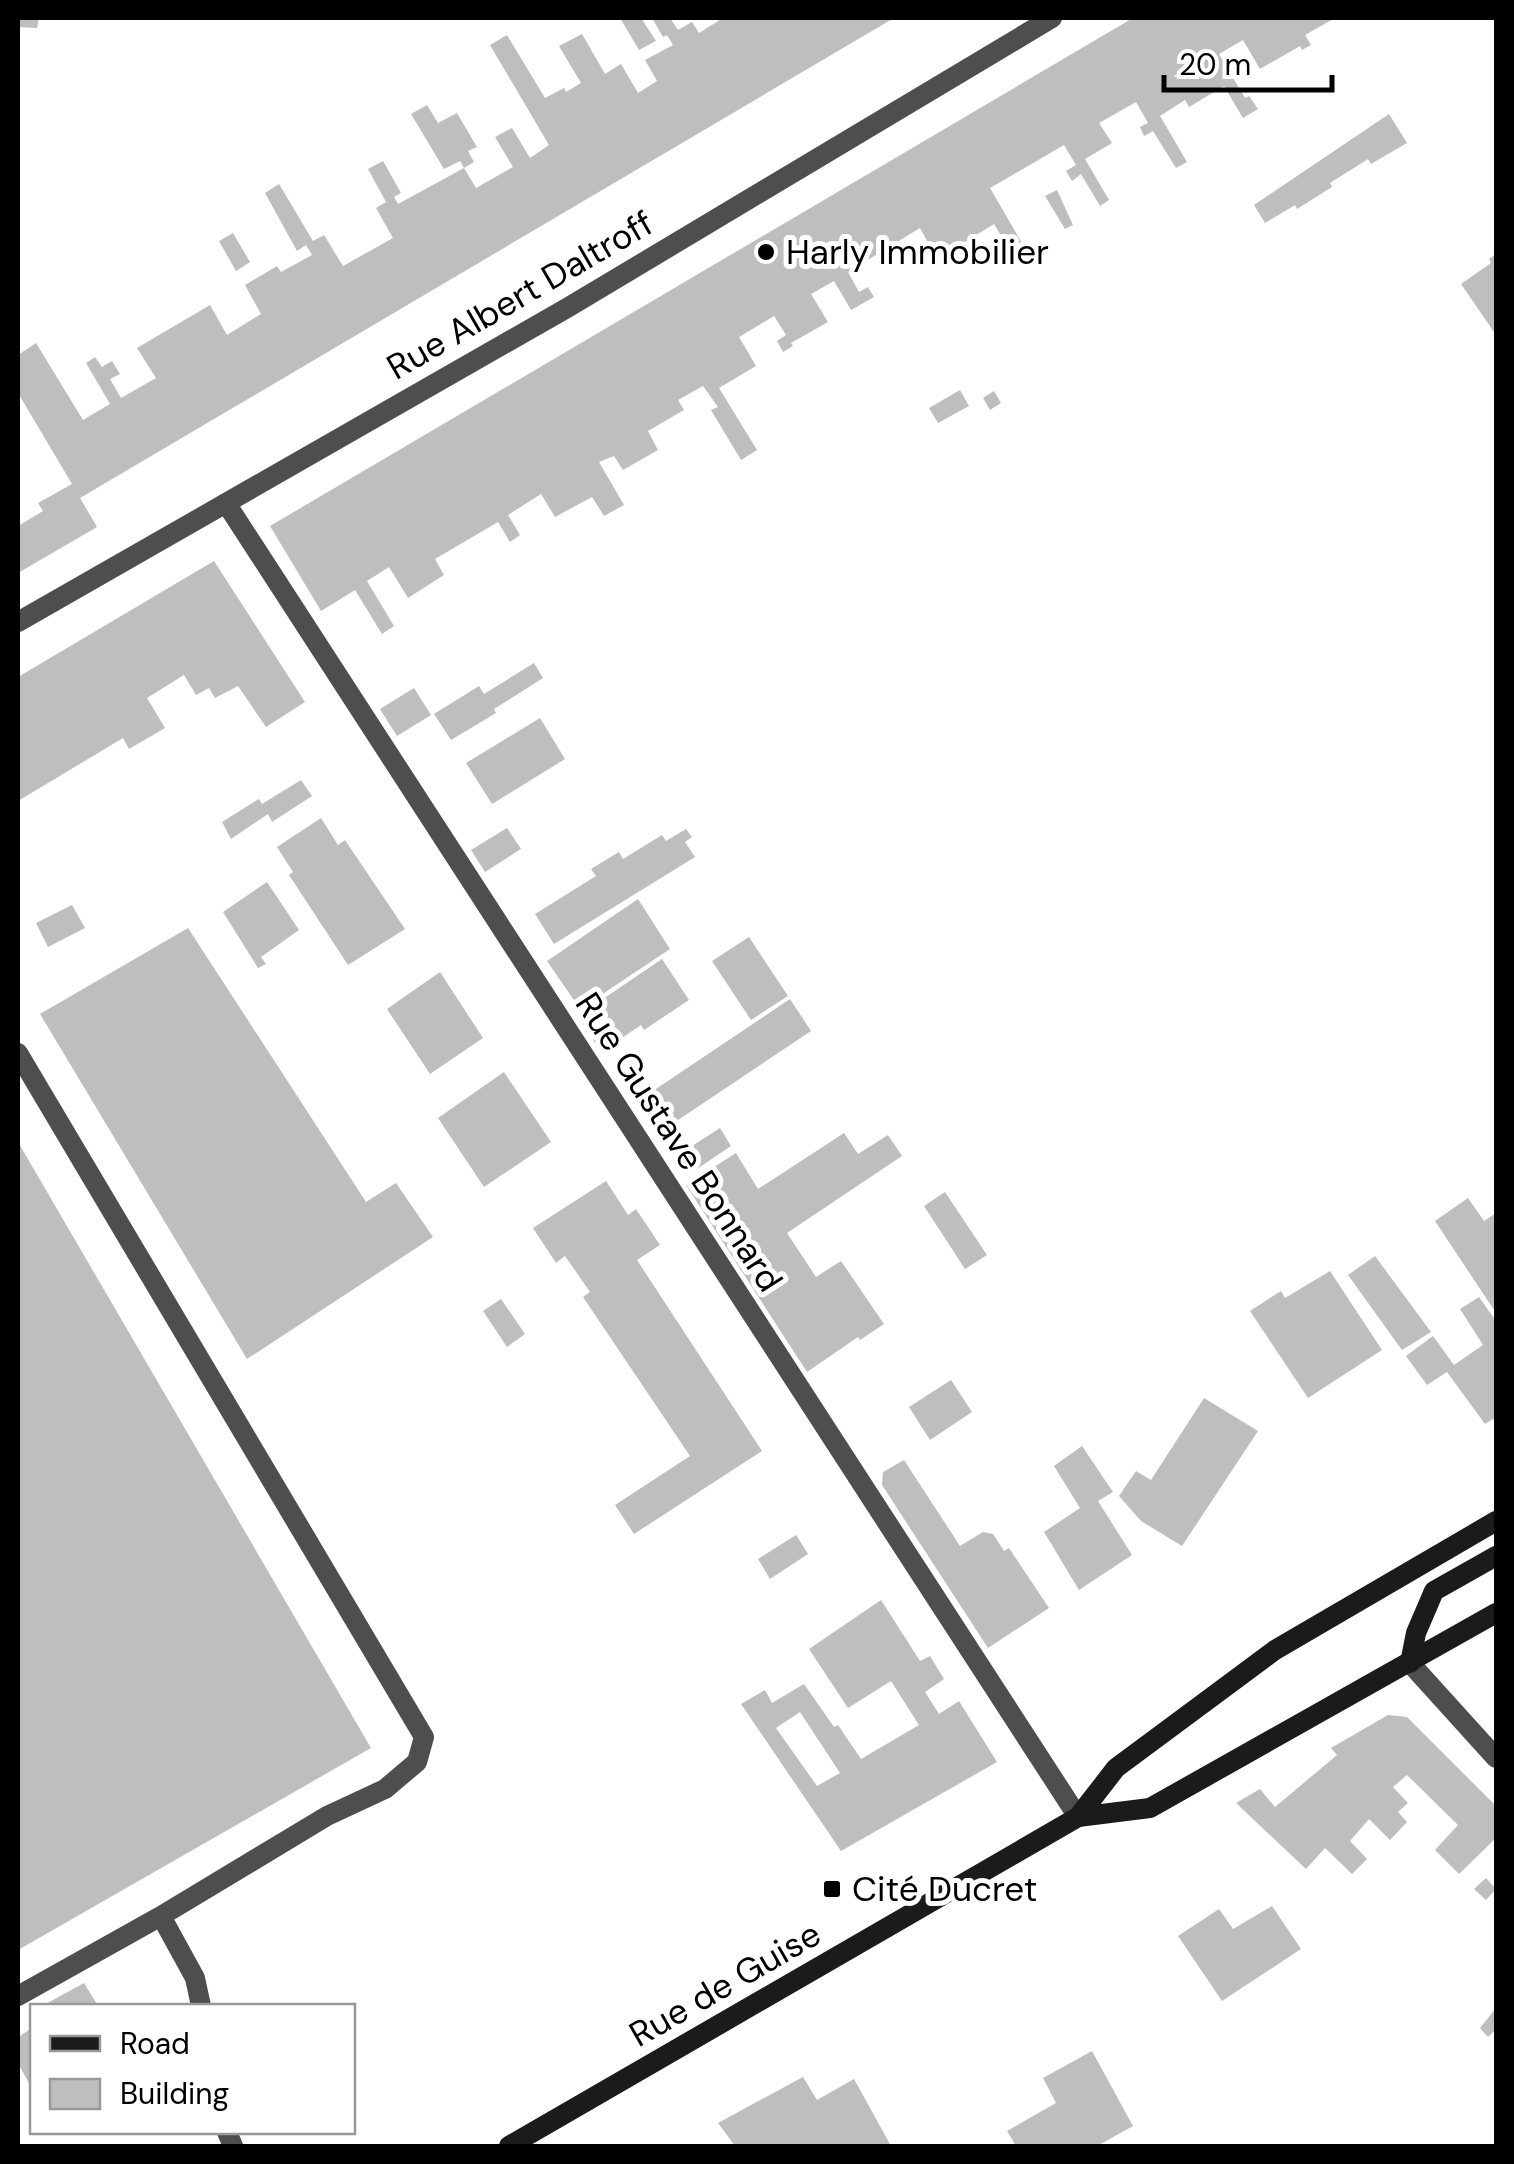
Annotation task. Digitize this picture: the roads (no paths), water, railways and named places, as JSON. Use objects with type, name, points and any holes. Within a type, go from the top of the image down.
[{"type":"main road","name":"Rue de Guise","points":[[509,2146],[1078,1817],[1116,1768],[1274,1650],[1496,1522]]},
{"type":"main road","points":[[1410,1663],[1416,1633],[1434,1592],[1496,1556]]},
{"type":"main road","name":"Rue de Guise","points":[[1078,1817],[1150,1808],[1496,1613]]},
{"type":"street","name":"Rue Albert Daltroff","points":[[18,622],[567,308],[1052,18]]},
{"type":"street","name":"Rue Gustave Bonnard","points":[[226,503],[1078,1817]]},
{"type":"street","points":[[18,1053],[424,1736],[417,1762],[386,1788],[327,1816],[18,1996]]},
{"type":"street","points":[[1410,1663],[1496,1758]]},
{"type":"street","points":[[161,1916],[195,1978],[201,2004]]},
{"type":"place","name":"Harly Immobilier","points":[[766,252]]},
{"type":"place","name":"Cité Ducret","points":[[832,1889]]}]
